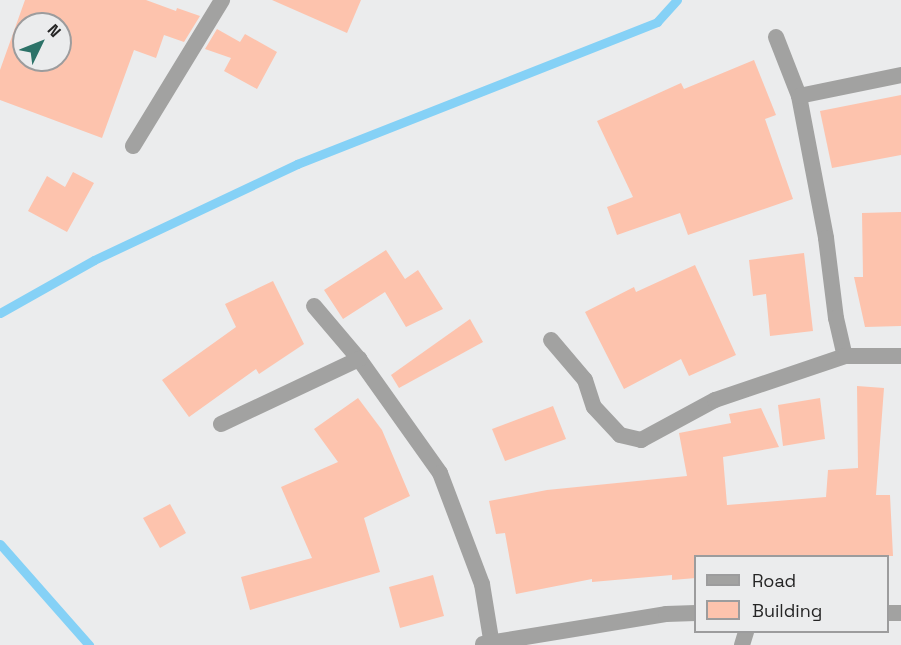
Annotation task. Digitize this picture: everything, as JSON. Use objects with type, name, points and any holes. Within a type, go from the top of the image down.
[{"type":"street","points":[[133,146],[222,0]]},
{"type":"street","points":[[776,37],[799,96],[826,238],[836,318],[845,356]]},
{"type":"street","points":[[799,96],[901,75]]},
{"type":"street","points":[[314,306],[359,359],[440,473],[482,584],[488,644],[666,614],[694,613]]},
{"type":"street","points":[[551,340],[585,380],[594,407],[620,435],[640,440],[715,400],[845,356],[901,356]]},
{"type":"street","points":[[221,424],[359,359]]},
{"type":"building","points":[[25,0],[146,0],[176,11],[177,8],[200,16],[184,42],[164,35],[156,58],[134,50],[102,138],[0,100],[0,70],[12,36],[12,72],[72,72],[72,12],[21,12]]},
{"type":"building","points":[[272,0],[361,0],[347,33]]},
{"type":"building","points":[[217,29],[240,42],[245,34],[277,52],[257,89],[224,71],[231,58],[205,49]]},
{"type":"building","points":[[754,60],[776,115],[765,119],[793,199],[688,235],[680,213],[617,235],[607,207],[633,197],[597,121],[681,83],[684,89]]},
{"type":"building","points":[[901,95],[901,155],[832,168],[820,111]]},
{"type":"building","points":[[73,172],[94,183],[67,232],[28,211],[47,176],[65,187]]},
{"type":"building","points":[[901,212],[901,326],[865,327],[854,277],[863,277],[862,213]]},
{"type":"building","points":[[386,250],[405,279],[418,270],[443,309],[406,327],[385,292],[343,319],[324,290]]},
{"type":"building","points":[[804,253],[813,331],[770,336],[766,294],[753,296],[749,260]]},
{"type":"building","points":[[695,265],[736,355],[689,376],[681,359],[624,389],[585,312],[634,287],[636,292]]},
{"type":"building","points":[[273,281],[304,344],[259,374],[256,369],[189,417],[162,380],[236,327],[225,304]]},
{"type":"building","points":[[470,319],[483,342],[399,388],[391,375]]},
{"type":"building","points":[[857,386],[884,388],[876,495],[890,495],[893,556],[694,555],[694,578],[672,580],[672,575],[592,582],[592,579],[516,594],[505,533],[496,534],[489,501],[547,490],[687,476],[679,433],[731,423],[729,414],[761,408],[779,447],[723,457],[727,505],[826,497],[828,470],[858,468]]},
{"type":"building","points":[[358,398],[382,430],[410,496],[364,518],[380,572],[250,610],[241,577],[312,558],[281,487],[338,462],[314,429]]},
{"type":"building","points":[[820,398],[825,439],[783,446],[778,405]]},
{"type":"building","points":[[553,406],[566,439],[505,461],[492,429]]},
{"type":"building","points":[[170,504],[186,533],[160,548],[143,518]]},
{"type":"building","points":[[433,575],[444,616],[400,628],[389,587]]},
{"type":"waterway","points":[[0,313],[94,260],[297,164],[657,22],[677,0]]},
{"type":"waterway","points":[[0,544],[89,645]]}]
